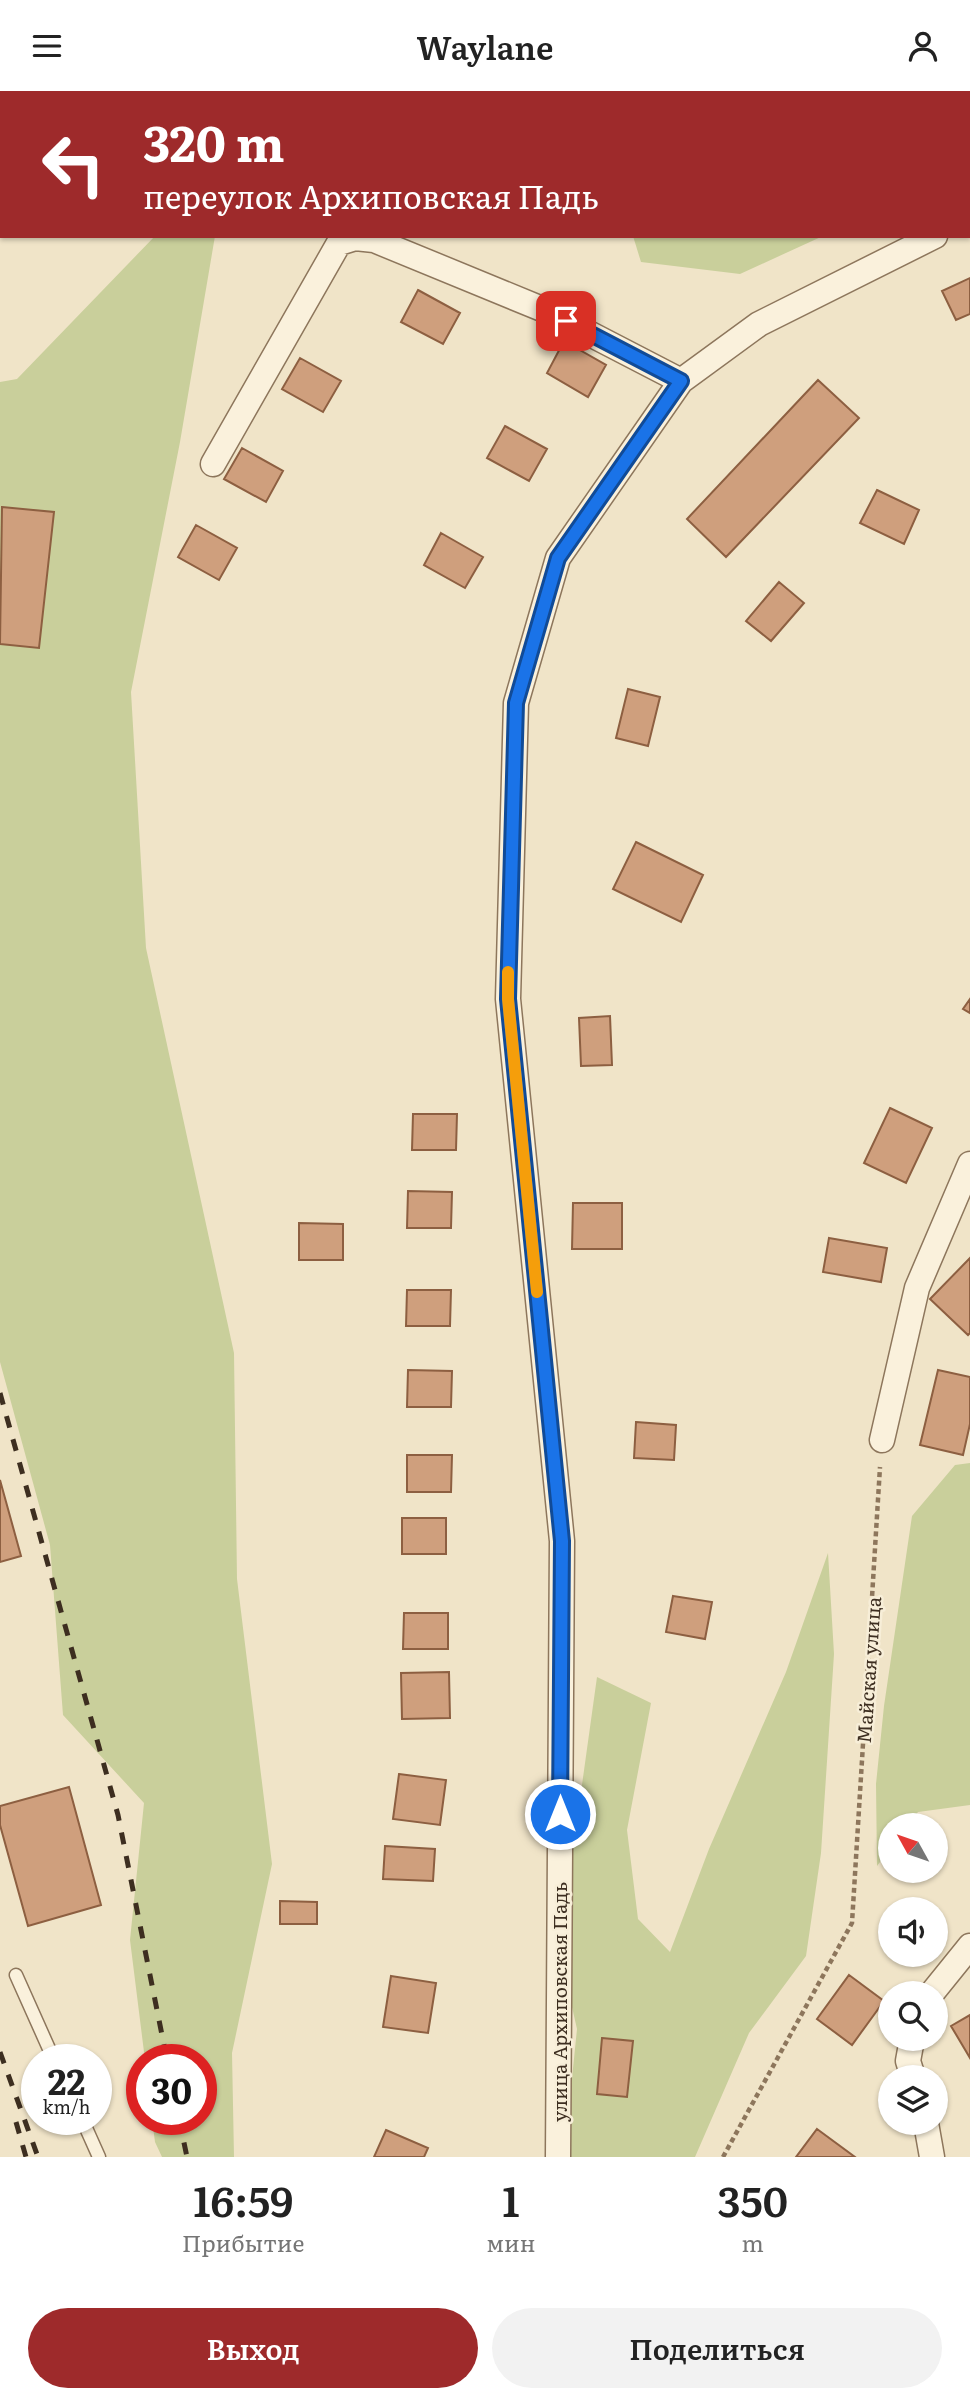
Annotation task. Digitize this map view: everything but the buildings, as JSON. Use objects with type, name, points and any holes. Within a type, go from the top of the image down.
[{"type":"street","points":[[214,464],[340,243],[355,238],[374,240],[542,309],[681,381]]},
{"type":"street","name":"улица Архиповская Падь","points":[[558,2157],[562,1541],[508,999],[516,703],[558,558],[681,381],[759,324],[931,238]]},
{"type":"street","points":[[882,1440],[917,1288],[970,1164]]},
{"type":"street","points":[[942,1981],[970,1946]]},
{"type":"street","points":[[928,2135],[932,2157]]},
{"type":"lane","points":[[16,1975],[47,2044]]},
{"type":"lane","points":[[89,2135],[99,2157]]},
{"type":"path","name":"Майская улица","points":[[723,2157],[852,1923],[882,1440]]},
{"type":"green space","points":[[153,238],[215,238],[180,442],[131,692],[146,948],[234,1353],[237,1579],[272,1864],[232,2053],[234,2157],[162,2157],[155,2142],[154,2135],[217,2135],[217,2044],[143,2044],[130,1940],[144,1803],[63,1715],[50,1545],[0,1362],[0,382],[17,379]]},
{"type":"green space","points":[[634,238],[819,238],[740,274],[641,262]]},
{"type":"green space","points":[[970,1463],[970,1805],[917,1813],[878,1813],[877,1866],[876,1784],[884,1706],[912,1516],[955,1465]]},
{"type":"green space","points":[[828,1553],[834,1654],[821,1853],[806,1956],[749,2033],[695,2157],[564,2157],[577,2029],[559,1950],[597,1677],[651,1703],[627,1830],[638,1919],[670,1952],[709,1849],[786,1672]]},
{"type":"railway","points":[[0,1393],[118,1815],[164,2044]]},
{"type":"railway","points":[[0,2052],[38,2157]]},
{"type":"railway","points":[[16,2122],[26,2157]]},
{"type":"railway","points":[[182,2135],[187,2157]]},
{"type":"slow traffic","points":[[508,972],[508,999],[537,1292]]},
{"type":"route","points":[[560,1814],[562,1541],[508,999],[516,703],[558,558],[681,381],[566,321]]}]
